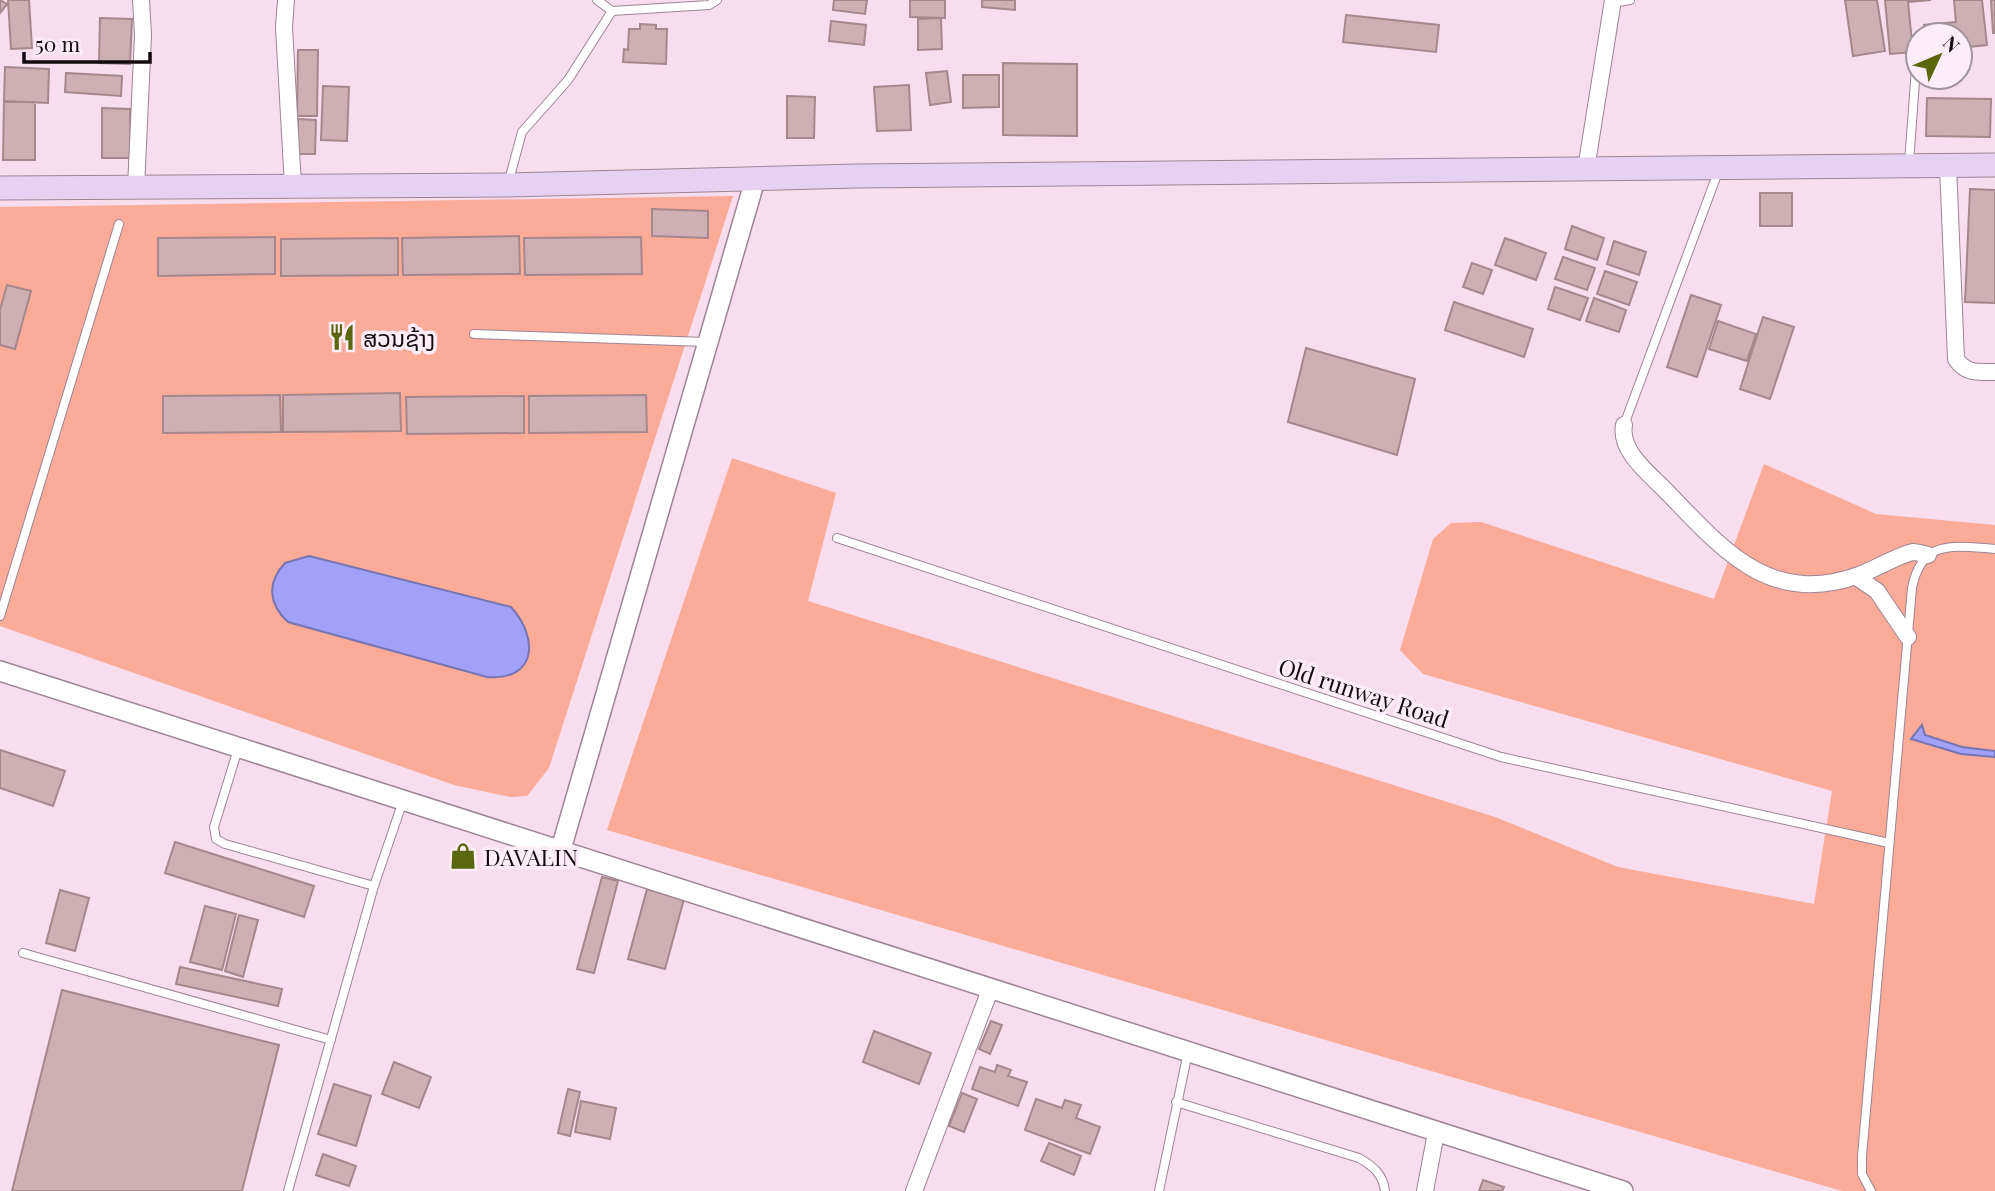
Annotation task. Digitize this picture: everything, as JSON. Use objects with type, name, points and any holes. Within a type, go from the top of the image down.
[{"type":"main road","points":[[0,188],[508,185],[856,176],[1995,165]]},
{"type":"street","points":[[136,188],[144,34],[141,0]]},
{"type":"street","points":[[286,0],[284,27],[293,186]]},
{"type":"street","points":[[1586,169],[1612,2]]},
{"type":"street","points":[[1948,166],[1956,359],[1971,372],[1995,372]]},
{"type":"street","points":[[561,849],[755,180]]},
{"type":"street","points":[[1623,425],[1622,436],[1633,456],[1709,536],[1756,573],[1785,583],[1821,585],[1855,576],[1912,552],[1928,555]]},
{"type":"street","points":[[1855,576],[1877,591],[1908,637]]},
{"type":"street","points":[[0,671],[1623,1191]]},
{"type":"street","points":[[914,1191],[990,990]]},
{"type":"street","points":[[1425,1191],[1436,1133]]},
{"type":"lane","points":[[597,0],[612,11],[709,5],[718,0]]},
{"type":"lane","points":[[1612,2],[1630,0]]},
{"type":"lane","points":[[508,185],[522,132],[568,80],[612,11]]},
{"type":"lane","points":[[1908,166],[1914,91]]},
{"type":"lane","points":[[1623,425],[1720,167]]},
{"type":"lane","points":[[0,616],[119,224]]},
{"type":"lane","points":[[474,334],[708,342]]},
{"type":"lane","name":"Old runway Road","points":[[837,538],[1501,757],[1889,843]]},
{"type":"lane","points":[[1871,1191],[1862,1174],[1862,1156],[1914,577],[1928,555],[1944,547],[1995,549]]},
{"type":"lane","points":[[238,749],[214,827],[216,839],[225,844],[374,887]]},
{"type":"lane","points":[[288,1191],[374,887],[403,801]]},
{"type":"lane","points":[[23,953],[331,1040]]},
{"type":"lane","points":[[1159,1191],[1188,1052]]},
{"type":"lane","points":[[1177,1102],[1359,1158],[1372,1165],[1381,1177],[1385,1191]]},
{"type":"shaded area","points":[[733,196],[549,768],[527,796],[510,797],[454,785],[0,626],[0,207]]},
{"type":"shaded area","points":[[732,458],[836,493],[808,601],[1495,817],[1618,867],[1814,904],[1832,791],[1423,674],[1400,650],[1433,539],[1451,523],[1481,522],[1714,599],[1764,464],[1876,514],[1995,525],[1995,751],[1962,747],[1925,735],[1922,726],[1911,739],[1961,754],[1995,757],[1995,1191],[1842,1191],[607,830]]},
{"type":"shaded area","points":[[309,556],[511,607],[520,619],[529,644],[524,665],[516,672],[504,676],[487,677],[288,622],[281,615],[274,600],[272,593],[275,578],[285,563]]},
{"type":"shaded area","points":[[1922,725],[1925,735],[1962,747],[1995,751],[1995,757],[1961,754],[1911,739]]},
{"type":"building","points":[[0,0],[7,4],[0,13]]},
{"type":"building","points":[[8,0],[29,0],[32,48],[11,49]]},
{"type":"building","points":[[834,0],[867,0],[865,14],[833,10]]},
{"type":"building","points":[[910,0],[945,0],[945,18],[910,17]]},
{"type":"building","points":[[982,0],[1015,0],[1015,10],[982,7]]},
{"type":"building","points":[[1845,0],[1877,0],[1885,51],[1853,56]]},
{"type":"building","points":[[1885,0],[1931,0],[1908,2],[1910,21],[1904,21],[1904,53],[1890,54]]},
{"type":"building","points":[[1954,0],[1982,0],[1987,45],[1974,46],[1974,21],[1956,21]]},
{"type":"building","points":[[1991,0],[1995,0],[1995,33],[1993,33]]},
{"type":"building","points":[[1346,15],[1439,25],[1436,52],[1343,42]]},
{"type":"building","points":[[100,18],[132,19],[130,64],[99,63]]},
{"type":"building","points":[[941,18],[942,49],[918,50],[918,19]]},
{"type":"building","points":[[831,21],[866,25],[864,45],[829,41]]},
{"type":"building","points":[[640,24],[667,29],[666,64],[623,62],[624,49],[628,50],[629,29],[640,29]]},
{"type":"building","points":[[298,50],[318,50],[317,116],[297,116]]},
{"type":"building","points":[[1003,63],[1077,64],[1077,136],[1003,135]]},
{"type":"building","points":[[5,67],[49,69],[48,103],[4,101]]},
{"type":"building","points":[[947,71],[951,102],[930,105],[926,73]]},
{"type":"building","points":[[66,73],[122,76],[121,96],[65,92]]},
{"type":"building","points":[[963,75],[999,75],[999,107],[963,108]]},
{"type":"building","points":[[909,85],[911,130],[877,131],[874,87]]},
{"type":"building","points":[[323,86],[349,87],[347,141],[321,140]]},
{"type":"building","points":[[787,96],[815,97],[814,138],[787,138]]},
{"type":"building","points":[[1927,98],[1991,99],[1990,137],[1926,136]]},
{"type":"building","points":[[4,102],[35,102],[35,160],[3,160]]},
{"type":"building","points":[[102,108],[130,109],[131,158],[102,158]]},
{"type":"building","points":[[298,119],[316,120],[315,154],[297,154]]},
{"type":"building","points":[[1970,189],[1995,190],[1995,303],[1965,302]]},
{"type":"building","points":[[1760,193],[1792,193],[1792,226],[1760,226]]},
{"type":"building","points":[[652,209],[708,211],[708,238],[652,236]]},
{"type":"building","points":[[1572,226],[1604,238],[1597,260],[1565,249]]},
{"type":"building","points":[[519,236],[520,274],[403,275],[402,238]]},
{"type":"building","points":[[275,237],[275,274],[158,276],[158,238]]},
{"type":"building","points":[[641,237],[642,274],[525,275],[524,238]]},
{"type":"building","points":[[398,238],[398,275],[281,276],[281,239]]},
{"type":"building","points":[[1505,238],[1546,253],[1536,280],[1495,265]]},
{"type":"building","points":[[1614,241],[1646,252],[1639,275],[1607,264]]},
{"type":"building","points":[[1563,257],[1595,268],[1587,290],[1555,279]]},
{"type":"building","points":[[1472,263],[1492,270],[1483,294],[1463,287]]},
{"type":"building","points":[[1605,271],[1637,282],[1629,305],[1597,294]]},
{"type":"building","points":[[7,285],[31,291],[15,349],[0,345],[0,310]]},
{"type":"building","points":[[1555,287],[1588,298],[1580,320],[1548,309]]},
{"type":"building","points":[[1691,295],[1721,305],[1697,377],[1667,367]]},
{"type":"building","points":[[1594,298],[1626,310],[1619,332],[1586,321]]},
{"type":"building","points":[[1454,302],[1533,329],[1524,357],[1445,330]]},
{"type":"building","points":[[1763,317],[1794,327],[1770,399],[1740,389]]},
{"type":"building","points":[[1718,321],[1756,334],[1747,361],[1709,349]]},
{"type":"building","points":[[1306,348],[1415,379],[1397,455],[1288,422]]},
{"type":"building","points":[[400,393],[401,431],[283,432],[283,395]]},
{"type":"building","points":[[280,395],[281,432],[163,433],[163,396]]},
{"type":"building","points":[[646,395],[647,432],[529,433],[529,396]]},
{"type":"building","points":[[524,396],[524,433],[407,434],[406,397]]},
{"type":"building","points":[[0,750],[65,771],[53,806],[0,788]]},
{"type":"building","points":[[175,842],[314,886],[304,917],[165,873]]},
{"type":"building","points":[[602,877],[618,881],[594,973],[577,969]]},
{"type":"building","points":[[647,889],[684,899],[665,969],[628,959]]},
{"type":"building","points":[[60,890],[89,898],[75,951],[46,943]]},
{"type":"building","points":[[205,906],[236,914],[222,970],[190,962]]},
{"type":"building","points":[[239,915],[258,920],[243,977],[225,971]]},
{"type":"building","points":[[180,967],[282,989],[278,1006],[176,984]]},
{"type":"building","points":[[62,990],[279,1045],[242,1191],[12,1191]]},
{"type":"building","points":[[991,1021],[1002,1025],[990,1054],[979,1049]]},
{"type":"building","points":[[874,1031],[931,1053],[919,1084],[863,1062]]},
{"type":"building","points":[[394,1062],[431,1077],[419,1108],[382,1094]]},
{"type":"building","points":[[997,1065],[1011,1070],[1008,1076],[1027,1082],[1018,1106],[972,1089],[980,1067],[995,1072]]},
{"type":"building","points":[[334,1084],[371,1096],[356,1146],[318,1134]]},
{"type":"building","points":[[568,1089],[580,1092],[570,1136],[558,1133]]},
{"type":"building","points":[[962,1093],[977,1099],[964,1132],[949,1126]]},
{"type":"building","points":[[1036,1099],[1062,1108],[1065,1100],[1081,1105],[1076,1118],[1100,1127],[1090,1154],[1025,1130]]},
{"type":"building","points":[[581,1101],[616,1108],[610,1139],[575,1132]]},
{"type":"building","points":[[1049,1143],[1081,1156],[1074,1175],[1041,1161]]},
{"type":"building","points":[[323,1154],[356,1166],[349,1186],[316,1175]]},
{"type":"building","points":[[1483,1180],[1504,1187],[1502,1191],[1479,1191]]},
{"type":"place","name":"ສວນຊ້າງ","points":[[342,337]]},
{"type":"place","name":"DAVALIN","points":[[463,856]]}]
